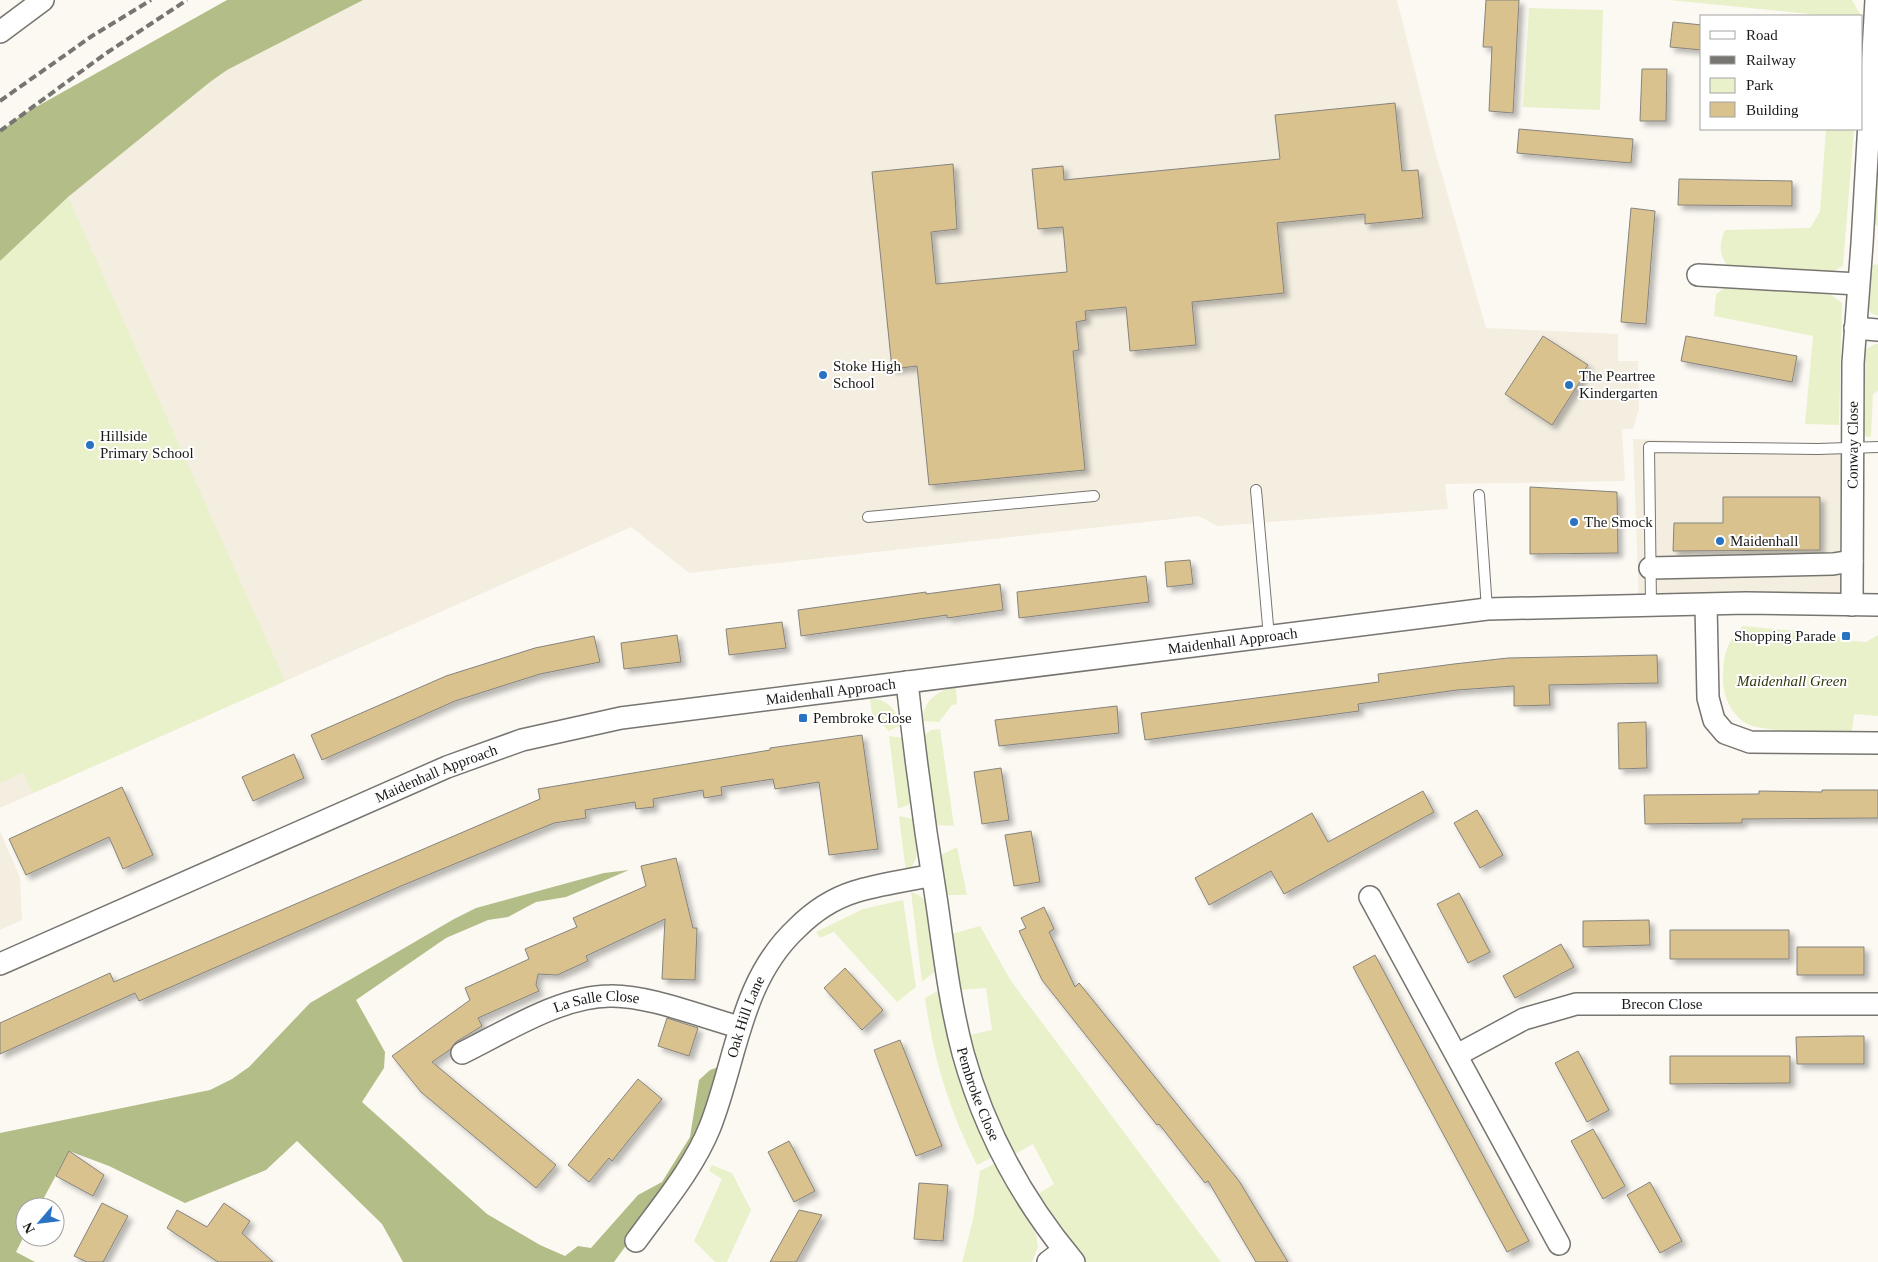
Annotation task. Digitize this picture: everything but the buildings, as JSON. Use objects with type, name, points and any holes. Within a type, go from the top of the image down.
[{"type":"street","name":"Conway Close","points":[[1852,605],[1852,414],[1855,328],[1858,284],[1870,245],[1876,0]]},
{"type":"street","points":[[0,32],[30,4]]},
{"type":"street","points":[[1698,275],[1858,284]]},
{"type":"street","points":[[1855,328],[1878,330]]},
{"type":"street","points":[[1650,568],[1833,564],[1852,561]]},
{"type":"street","points":[[1878,604],[1746,603],[1706,605],[1708,698],[1714,720],[1725,734],[1750,742],[1878,743]]},
{"type":"street","name":"Maidenhall Approach","points":[[0,964],[447,767],[522,740],[621,718],[1487,609],[1651,604],[1706,605]]},
{"type":"street","name":"Pembroke Close","points":[[907,682],[932,875],[955,1020],[977,1095],[1016,1178],[1062,1258]]},
{"type":"street","name":"Oak Hill Lane","points":[[636,1241],[691,1163],[709,1129],[721,1097],[739,1027],[761,973],[771,956],[784,940],[811,914],[853,892],[932,875]]},
{"type":"street","points":[[1370,897],[1559,1244]]},
{"type":"street","name":"La Salle Close","points":[[462,1053],[562,1006],[592,997],[631,998],[739,1027]]},
{"type":"street","name":"Brecon Close","points":[[1457,1055],[1524,1019],[1576,1004],[1878,1004]]},
{"type":"lane","points":[[1651,604],[1649,447],[1818,449],[1878,447]]},
{"type":"lane","points":[[1256,490],[1269,636]]},
{"type":"lane","points":[[1479,495],[1487,609]]},
{"type":"lane","points":[[868,517],[1094,496]]},
{"type":"shaded area","name":"Stoke High School","points":[[279,0],[1397,0],[1434,147],[1486,328],[1618,334],[1618,361],[1638,361],[1639,409],[1633,429],[1622,429],[1625,481],[1445,484],[1448,509],[1217,526],[1199,516],[689,573],[631,527],[0,808],[0,210]]},
{"type":"shaded area","points":[[1633,439],[1853,447],[1852,605],[1639,605]]},
{"type":"shaded area","points":[[0,831],[20,877],[22,920],[0,930]]},
{"type":"green space","points":[[227,0],[363,0],[227,70],[210,82],[68,197],[0,261],[0,132],[20,116]]},
{"type":"green space","points":[[1669,0],[1852,0],[1860,15],[1820,15]]},
{"type":"green space","points":[[1529,8],[1603,10],[1600,110],[1523,107]]},
{"type":"green space","points":[[1878,88],[1878,227],[1869,216]]},
{"type":"green space","points":[[1826,130],[1854,130],[1843,266],[1830,273],[1727,265],[1722,256],[1722,239],[1725,230],[1810,228],[1820,212]]},
{"type":"green space","name":"Hillside Primary School","points":[[68,197],[285,681],[33,793],[23,772],[0,783],[0,261]]},
{"type":"green space","points":[[1878,264],[1878,316],[1871,313],[1864,299],[1869,266]]},
{"type":"green space","points":[[1730,284],[1827,292],[1842,303],[1839,425],[1805,424],[1813,336],[1714,316],[1716,294]]},
{"type":"green space","points":[[1878,344],[1878,391],[1873,394],[1871,437],[1862,436],[1858,362],[1865,350]]},
{"type":"green space","name":"Maidenhall Green","points":[[1743,626],[1828,634],[1866,642],[1878,635],[1878,716],[1854,714],[1852,732],[1766,729],[1745,723],[1728,703],[1723,683],[1724,662],[1729,643]]},
{"type":"green space","points":[[956,687],[957,704],[952,705],[939,722],[923,721],[925,707],[928,702],[937,694]]},
{"type":"green space","points":[[870,699],[881,700],[890,706],[897,715],[901,725],[889,731],[872,714]]},
{"type":"green space","points":[[940,729],[954,826],[936,825],[924,735],[931,730]]},
{"type":"green space","points":[[889,736],[904,738],[912,803],[898,809]]},
{"type":"green space","points":[[899,816],[914,819],[916,833],[917,855],[906,873]]},
{"type":"green space","points":[[957,847],[967,895],[947,895],[941,855]]},
{"type":"green space","points":[[629,870],[566,897],[536,902],[508,917],[488,920],[446,938],[356,1000],[385,1052],[384,1068],[362,1102],[487,1214],[540,1245],[565,1256],[578,1246],[591,1248],[638,1195],[662,1182],[690,1137],[699,1080],[710,1070],[724,1065],[683,1167],[614,1262],[403,1262],[382,1224],[297,1141],[266,1170],[185,1203],[109,1166],[69,1151],[44,1197],[15,1197],[15,1247],[18,1247],[16,1252],[35,1262],[0,1262],[0,1133],[210,1090],[232,1079],[249,1067],[310,1003],[454,919],[476,908],[604,873]]},
{"type":"green space","points":[[911,892],[919,895],[928,903],[938,969],[922,982]]},
{"type":"green space","points":[[903,900],[916,987],[897,1002],[834,932],[820,938],[816,932],[863,909]]},
{"type":"green space","points":[[980,926],[1011,981],[1221,1262],[1086,1262],[1062,1233],[1038,1194],[1054,1184],[1033,1144],[1017,1153],[1011,1150],[978,1069],[969,1035],[992,1030],[986,988],[960,990],[951,934]]},
{"type":"green space","points":[[941,989],[993,1157],[977,1165],[950,1104],[928,1020],[925,998]]},
{"type":"green space","points":[[996,1163],[1036,1234],[1038,1247],[1032,1262],[962,1262],[973,1220],[980,1171]]},
{"type":"green space","points":[[712,1165],[732,1173],[751,1210],[727,1262],[715,1262],[694,1241],[722,1179],[709,1171]]},
{"type":"railway","points":[[0,101],[92,36],[151,0]]},
{"type":"railway","points":[[0,131],[105,54],[187,0]]},
{"type":"place","name":"Stoke High School","points":[[823,375]]},
{"type":"place","name":"The Peartree Kindergarten","points":[[1569,385]]},
{"type":"place","name":"Hillside Primary School","points":[[90,445]]},
{"type":"place","name":"The Smock","points":[[1574,522]]},
{"type":"place","name":"Maidenhall","points":[[1720,541]]},
{"type":"place","name":"Shopping Parade","points":[[1846,636]]},
{"type":"place","name":"Pembroke Close","points":[[803,718]]}]
